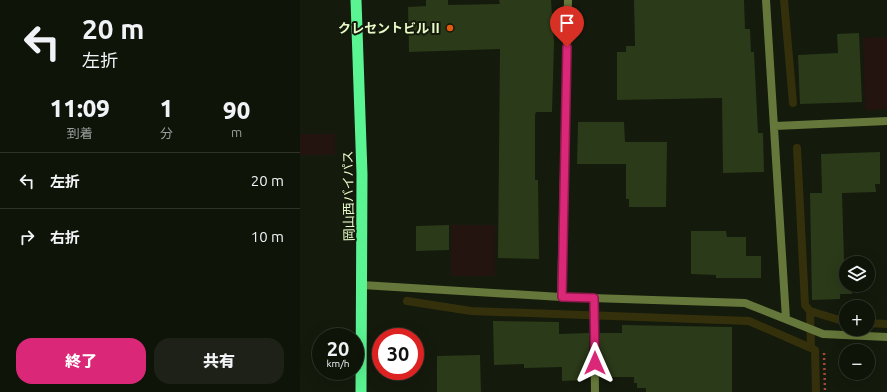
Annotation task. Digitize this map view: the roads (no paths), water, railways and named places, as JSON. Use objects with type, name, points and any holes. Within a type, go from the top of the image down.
[{"type":"highway","name":"岡山西バイパス","points":[[356,0],[362,174],[361,392]]},
{"type":"street","points":[[562,297],[568,0]]},
{"type":"street","points":[[766,0],[776,126],[786,319]]},
{"type":"street","points":[[776,126],[887,121]]},
{"type":"street","points":[[362,285],[562,297],[745,303],[821,334],[887,337]]},
{"type":"street","points":[[594,298],[595,392]]},
{"type":"waterway","points":[[784,0],[793,103]]},
{"type":"waterway","points":[[797,148],[805,305],[810,311],[839,320]]},
{"type":"waterway","points":[[407,301],[471,311],[749,321],[811,348]]},
{"type":"waterway","points":[[810,311],[811,348],[815,350],[816,392]]},
{"type":"waterway","points":[[875,323],[887,324]]},
{"type":"place","name":"クレセントビルⅡ","points":[[450,28]]}]
